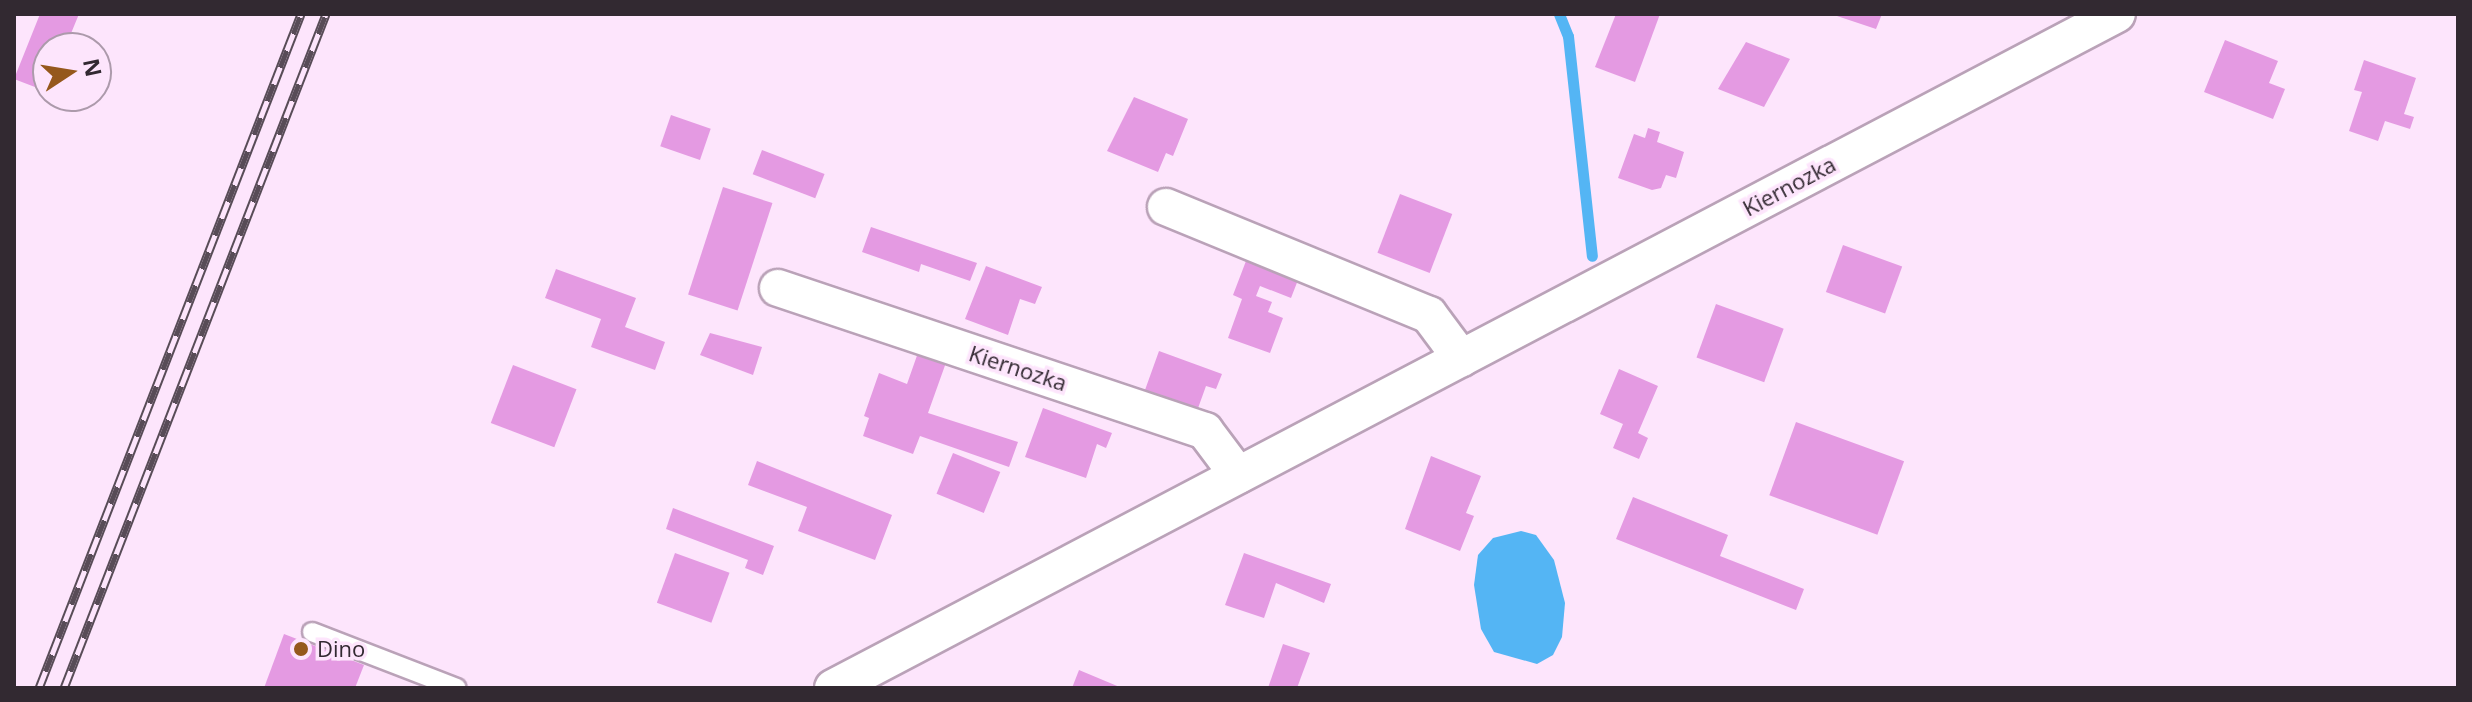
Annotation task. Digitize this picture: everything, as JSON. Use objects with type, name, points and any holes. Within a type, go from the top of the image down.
[{"type":"street","name":"Kiernozka","points":[[833,688],[2117,14]]},
{"type":"street","points":[[1166,207],[1429,315],[1461,358]]},
{"type":"street","name":"Kiernozka","points":[[778,288],[1205,431],[1238,475]]},
{"type":"lane","points":[[312,632],[408,679],[457,688]]},
{"type":"water","points":[[1521,531],[1536,535],[1554,560],[1565,603],[1562,637],[1553,655],[1537,664],[1494,652],[1481,629],[1474,585],[1478,555],[1493,538]]},
{"type":"building","points":[[40,14],[79,14],[72,32],[33,32]]},
{"type":"building","points":[[1616,14],[1660,14],[1635,82],[1595,67]]},
{"type":"building","points":[[1831,14],[1882,14],[1876,29]]},
{"type":"building","points":[[32,34],[32,86],[14,79]]},
{"type":"building","points":[[2225,40],[2278,61],[2269,83],[2285,89],[2273,119],[2204,92]]},
{"type":"building","points":[[1746,42],[1790,59],[1764,107],[1718,89]]},
{"type":"building","points":[[2364,60],[2416,78],[2404,114],[2414,117],[2410,129],[2385,121],[2378,141],[2349,131],[2362,92],[2354,90]]},
{"type":"building","points":[[1134,97],[1188,119],[1173,156],[1166,153],[1158,172],[1107,151]]},
{"type":"building","points":[[671,115],[711,129],[700,160],[660,146]]},
{"type":"building","points":[[1648,128],[1660,132],[1657,142],[1684,152],[1676,178],[1666,175],[1661,188],[1652,190],[1618,178],[1634,134],[1645,138]]},
{"type":"building","points":[[762,150],[825,174],[815,198],[753,174]]},
{"type":"building","points":[[723,187],[772,203],[738,311],[688,294]]},
{"type":"building","points":[[1400,194],[1452,214],[1430,273],[1377,253]]},
{"type":"building","points":[[871,227],[977,263],[970,281],[921,264],[919,272],[862,252]]},
{"type":"building","points":[[1843,245],[1902,267],[1885,314],[1826,292]]},
{"type":"building","points":[[1246,261],[1298,280],[1291,298],[1260,286],[1256,296],[1272,302],[1268,312],[1283,318],[1270,353],[1228,338],[1242,299],[1233,295]]},
{"type":"building","points":[[986,266],[1042,287],[1035,304],[1020,299],[1008,335],[965,319]]},
{"type":"building","points":[[556,269],[636,298],[625,327],[665,342],[655,370],[591,347],[601,319],[545,298]]},
{"type":"building","points":[[1716,304],[1784,329],[1764,382],[1697,358]]},
{"type":"building","points":[[710,333],[762,347],[753,375],[700,355]]},
{"type":"building","points":[[920,347],[948,357],[928,413],[1018,442],[1009,467],[920,436],[913,454],[863,436],[869,418],[864,416],[879,373],[907,384]]},
{"type":"building","points":[[1159,351],[1222,374],[1216,389],[1206,386],[1197,411],[1145,390]]},
{"type":"building","points":[[513,365],[576,389],[554,447],[491,423]]},
{"type":"building","points":[[1619,369],[1658,386],[1638,433],[1648,438],[1639,459],[1613,448],[1623,424],[1600,414]]},
{"type":"building","points":[[1043,408],[1112,433],[1106,448],[1097,444],[1086,478],[1025,457]]},
{"type":"building","points":[[1796,422],[1904,461],[1877,535],[1769,495]]},
{"type":"building","points":[[953,453],[1000,472],[984,513],[937,494]]},
{"type":"building","points":[[1431,456],[1481,476],[1466,513],[1474,516],[1460,551],[1405,529]]},
{"type":"building","points":[[757,461],[892,515],[875,560],[798,531],[807,507],[748,485]]},
{"type":"building","points":[[1633,497],[1728,535],[1720,556],[1804,589],[1796,610],[1616,539]]},
{"type":"building","points":[[673,508],[774,546],[763,575],[745,568],[748,560],[666,529]]},
{"type":"building","points":[[675,553],[730,573],[711,623],[657,603]]},
{"type":"building","points":[[1244,553],[1331,584],[1324,603],[1276,583],[1264,618],[1225,605]]},
{"type":"building","name":"Dino","points":[[284,634],[364,665],[355,688],[264,688]]},
{"type":"building","points":[[1283,644],[1310,653],[1297,688],[1268,688]]},
{"type":"building","points":[[1079,670],[1122,688],[1072,688]]},
{"type":"waterway","points":[[1559,14],[1568,36],[1592,256]]},
{"type":"railway","points":[[39,688],[301,14]]},
{"type":"railway","points":[[64,688],[326,14]]},
{"type":"place","name":"Dino","points":[[301,649]]}]
